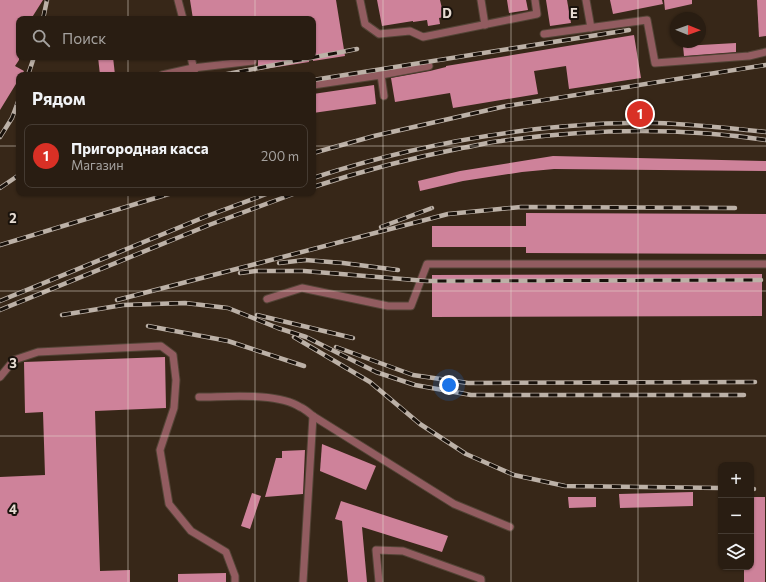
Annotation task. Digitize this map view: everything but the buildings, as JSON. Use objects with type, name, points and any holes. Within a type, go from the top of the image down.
[{"type":"lane","points":[[178,0],[182,16]]},
{"type":"lane","points":[[360,0],[365,24],[379,34],[410,31],[423,37],[537,14],[535,0]]},
{"type":"lane","points":[[481,0],[485,25]]},
{"type":"lane","points":[[586,0],[591,28]]},
{"type":"lane","points":[[544,34],[647,20],[655,63],[749,56],[766,52]]},
{"type":"lane","points":[[192,60],[194,72],[253,61]]},
{"type":"lane","points":[[316,85],[429,66]]},
{"type":"lane","points":[[381,75],[384,96]]},
{"type":"lane","points":[[267,300],[302,288],[388,306],[411,306],[427,264],[766,264]]},
{"type":"lane","points":[[0,377],[14,360],[38,352],[161,346],[172,355],[176,380],[174,408],[160,450],[169,504],[191,531],[226,552],[235,576],[234,582]]},
{"type":"lane","points":[[199,397],[268,397],[300,406],[313,416],[454,504],[510,526]]},
{"type":"lane","points":[[303,582],[313,416]]},
{"type":"lane","points":[[379,582],[376,550],[403,551],[481,579],[481,582]]},
{"type":"railway","points":[[44,16],[47,0]]},
{"type":"railway","points":[[316,80],[629,30]]},
{"type":"railway","points":[[316,57],[357,49]]},
{"type":"railway","points":[[29,72],[33,60]]},
{"type":"railway","points":[[238,72],[300,60]]},
{"type":"railway","points":[[316,152],[374,136],[506,106],[766,65]]},
{"type":"railway","points":[[0,137],[12,118],[16,107]]},
{"type":"railway","points":[[316,177],[368,161],[452,142],[566,126],[655,123],[697,125],[766,132]]},
{"type":"railway","points":[[316,186],[368,170],[424,156],[491,142],[534,137],[600,132],[667,131],[766,140]]},
{"type":"railway","points":[[0,188],[16,177]]},
{"type":"railway","points":[[0,245],[162,196]]},
{"type":"railway","points":[[0,301],[207,216],[261,196]]},
{"type":"railway","points":[[0,310],[209,225],[288,196]]},
{"type":"railway","points":[[117,300],[448,214],[521,207],[735,208]]},
{"type":"railway","points":[[381,227],[432,208]]},
{"type":"railway","points":[[279,263],[305,260],[398,270]]},
{"type":"railway","points":[[240,273],[256,271],[304,271],[427,281],[761,280]]},
{"type":"railway","points":[[62,315],[123,305],[185,303],[228,308],[278,328],[306,337],[376,372],[415,385],[471,395],[744,395]]},
{"type":"railway","points":[[257,315],[353,338]]},
{"type":"railway","points":[[148,326],[228,341],[304,366]]},
{"type":"railway","points":[[294,337],[370,382],[420,424],[466,454],[514,475],[565,486],[718,488]]},
{"type":"railway","points":[[336,347],[413,375],[468,383],[755,382]]},
{"type":"place","name":"Пригородная касса","points":[[640,114]]}]
